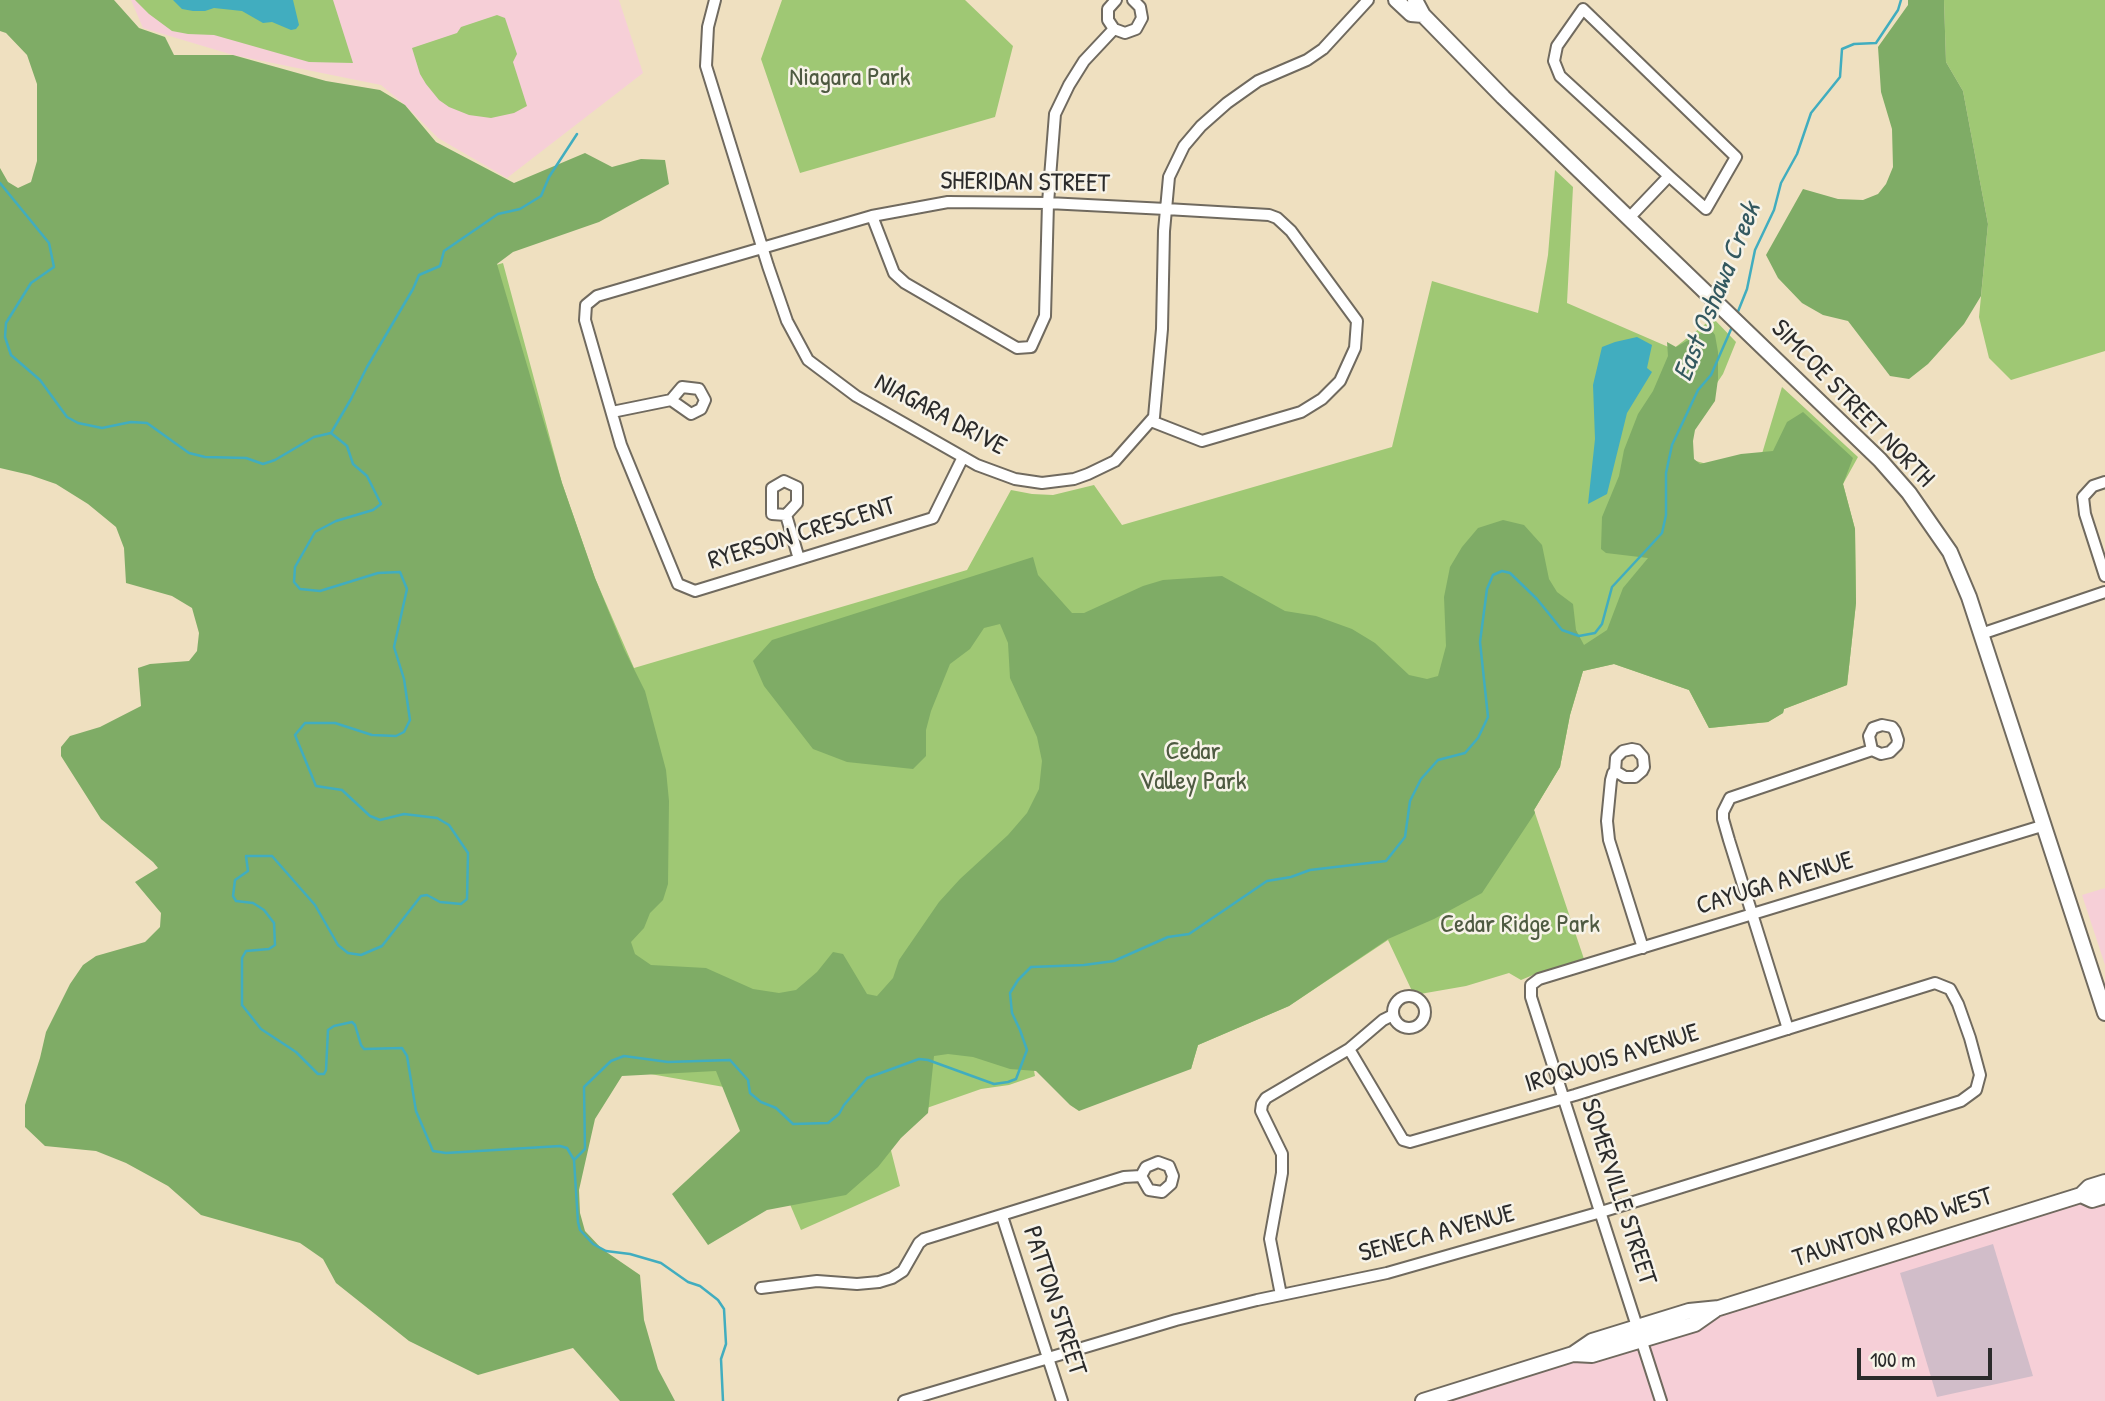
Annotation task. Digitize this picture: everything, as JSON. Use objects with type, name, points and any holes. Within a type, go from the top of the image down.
[{"type":"main road","name":"SIMCOE STREET NORTH","points":[[1396,0],[1411,14],[1423,15]]},
{"type":"main road","name":"SIMCOE STREET NORTH","points":[[1415,0],[1423,15],[1503,97],[1880,460],[1909,494],[1950,552],[1969,597],[2105,1013]]},
{"type":"main road","name":"TAUNTON ROAD WEST","points":[[1423,1401],[1573,1354],[1592,1355],[1689,1311],[1719,1308],[2081,1195],[2089,1187],[2105,1182]]},
{"type":"main road","name":"TAUNTON ROAD WEST","points":[[2081,1195],[2092,1200],[2105,1196]]},
{"type":"street","name":"NIAGARA DRIVE","points":[[715,0],[708,27],[706,66],[787,321],[808,360],[856,396],[977,466],[1015,479],[1042,483],[1058,482],[1088,474],[1115,461],[1151,421]]},
{"type":"street","points":[[1116,0],[1111,4],[1108,20],[1114,29],[1125,33],[1136,29],[1140,24],[1142,13],[1133,0]]},
{"type":"street","points":[[1151,421],[1154,417],[1159,374],[1169,177],[1184,146],[1201,126],[1227,103],[1258,81],[1307,60],[1323,49],[1368,0]]},
{"type":"street","points":[[1583,9],[1736,157],[1706,209],[1669,176],[1560,76],[1554,61],[1558,46],[1583,9]]},
{"type":"street","points":[[872,216],[894,273],[905,283],[1017,348],[1031,347],[1045,316],[1048,203],[1055,114],[1084,61],[1114,29]]},
{"type":"street","points":[[1629,218],[1669,176]]},
{"type":"street","name":"SHERIDAN STREET","points":[[762,248],[872,216],[948,202],[1048,203],[1269,215],[1277,218],[1291,231],[1357,321],[1355,348],[1340,381],[1322,399],[1301,412],[1202,442],[1151,421]]},
{"type":"street","name":"RYERSON CRESCENT","points":[[762,248],[597,296],[586,305],[584,320],[621,445],[678,584],[695,590],[933,518],[963,457]]},
{"type":"street","points":[[612,412],[671,400]]},
{"type":"street","points":[[2105,482],[2093,486],[2083,497],[2085,514],[2105,576]]},
{"type":"street","points":[[786,514],[799,559]]},
{"type":"street","points":[[1981,634],[2105,592]]},
{"type":"street","points":[[1788,1029],[1723,820],[1725,805],[1730,798],[1872,750]]},
{"type":"street","points":[[1615,771],[1611,780],[1608,833],[1643,948]]},
{"type":"street","name":"CAYUGA AVENUE","points":[[1531,997],[1531,985],[1538,979],[2045,825]]},
{"type":"street","name":"IROQUOIS AVENUE","points":[[1349,1049],[1403,1140],[1410,1142],[1564,1098],[1935,983],[1950,989],[1958,1004],[1980,1075],[1976,1090]]},
{"type":"street","name":"SOMERVILLE STREET","points":[[1531,997],[1661,1401]]},
{"type":"street","points":[[1281,1295],[1270,1239],[1282,1173],[1282,1154],[1261,1111],[1262,1104],[1266,1098],[1349,1049],[1383,1020],[1393,1015]]},
{"type":"street","name":"SENECA AVENUE","points":[[904,1401],[1176,1320],[1387,1273],[1601,1212],[1961,1101],[1976,1090]]},
{"type":"street","points":[[761,1288],[817,1281],[857,1284],[892,1278],[903,1271],[924,1239],[1124,1177],[1141,1176]]},
{"type":"street","name":"PATTON STREET","points":[[1002,1216],[1062,1401]]},
{"type":"shaded area","points":[[131,0],[619,0],[643,73],[507,178],[438,138],[381,85],[233,55],[143,28]]},
{"type":"shaded area","points":[[2105,888],[2105,965],[2082,895]]},
{"type":"shaded area","points":[[2105,1196],[2105,1401],[1422,1401],[2011,1216]]},
{"type":"shaded area","points":[[1993,1244],[2033,1376],[1937,1397],[1900,1273]]},
{"type":"green space","name":"Cedar Valley Park","points":[[0,0],[114,0],[139,28],[165,37],[174,55],[233,55],[326,81],[380,90],[405,105],[436,142],[514,183],[585,153],[612,167],[641,159],[665,160],[669,184],[599,222],[513,252],[497,264],[562,483],[595,578],[624,649],[645,691],[666,770],[669,801],[668,884],[663,900],[650,913],[644,928],[631,942],[635,954],[651,965],[706,968],[753,989],[779,993],[796,990],[817,972],[833,952],[843,954],[867,994],[877,996],[893,978],[899,960],[939,902],[1008,835],[1027,813],[1039,789],[1042,761],[1037,737],[1010,678],[1008,643],[1000,624],[984,628],[970,649],[950,664],[926,730],[926,756],[913,769],[847,762],[813,749],[764,686],[753,661],[772,640],[1033,557],[1038,575],[1072,613],[1084,613],[1143,586],[1163,580],[1222,576],[1285,611],[1316,616],[1352,629],[1375,643],[1409,675],[1427,679],[1438,676],[1446,646],[1444,597],[1450,567],[1478,528],[1503,520],[1524,525],[1542,545],[1549,579],[1557,592],[1573,604],[1576,630],[1584,645],[1607,630],[1623,588],[1648,558],[1606,553],[1601,549],[1602,517],[1619,476],[1624,450],[1638,414],[1653,391],[1668,356],[1667,342],[1676,347],[1710,328],[1715,335],[1718,352],[1718,379],[1715,401],[1695,430],[1694,459],[1700,464],[1741,454],[1773,451],[1787,422],[1803,412],[1853,458],[1843,484],[1855,529],[1856,603],[1847,685],[1784,709],[1783,713],[1768,722],[1709,728],[1689,690],[1614,664],[1583,671],[1570,715],[1560,767],[1534,810],[1535,813],[1482,893],[1434,919],[1388,939],[1289,1006],[1198,1045],[1191,1069],[1079,1111],[1036,1071],[1010,1069],[973,1057],[948,1054],[934,1056],[928,1113],[901,1138],[878,1167],[846,1195],[767,1210],[708,1245],[672,1194],[740,1131],[716,1071],[622,1076],[595,1119],[579,1190],[580,1213],[585,1231],[602,1249],[640,1275],[644,1320],[658,1369],[675,1401],[620,1401],[573,1348],[478,1375],[409,1341],[336,1283],[323,1259],[300,1243],[201,1215],[168,1186],[126,1163],[96,1151],[45,1146],[25,1127],[25,1105],[46,1032],[70,984],[83,965],[96,956],[145,942],[160,927],[161,913],[135,882],[158,868],[101,819],[61,756],[61,747],[70,736],[100,727],[141,706],[138,668],[150,664],[189,661],[197,651],[199,633],[192,608],[172,596],[126,583],[124,548],[116,527],[88,504],[56,484],[0,468],[0,168],[8,182],[18,188],[31,182],[37,161],[37,84],[27,55],[6,33],[0,31]]},
{"type":"green space","points":[[135,0],[333,0],[353,63],[309,62],[214,35],[172,31]]},
{"type":"green space","name":"Niagara Park","points":[[782,0],[965,0],[1013,46],[995,117],[800,173],[761,59]]},
{"type":"green space","points":[[1908,0],[1944,0],[1946,62],[1963,91],[1988,224],[1981,296],[1964,324],[1928,364],[1909,379],[1890,376],[1848,321],[1823,315],[1802,303],[1778,278],[1766,255],[1803,189],[1838,199],[1863,200],[1878,194],[1886,184],[1893,167],[1892,129],[1881,92],[1878,47],[1908,5]]},
{"type":"green space","points":[[1944,0],[2105,0],[2105,351],[2011,380],[1989,358],[1979,317],[1988,224],[1963,91],[1946,62]]},
{"type":"green space","points":[[497,15],[505,18],[517,54],[513,62],[527,106],[514,113],[491,118],[469,115],[439,100],[420,74],[412,48],[457,33],[461,27]]},
{"type":"green space","name":"Cedar Valley Park","points":[[1555,170],[1573,187],[1567,303],[1673,349],[1713,318],[1736,342],[1723,374],[1696,414],[1681,457],[1755,477],[1782,387],[1858,457],[1843,484],[1855,529],[1856,603],[1847,685],[1784,709],[1783,713],[1768,722],[1709,728],[1689,690],[1614,664],[1583,671],[1570,715],[1560,767],[1534,810],[1584,959],[1521,980],[1509,973],[1466,986],[1420,994],[1412,991],[1388,940],[1289,1006],[1198,1045],[1191,1069],[1029,1044],[1035,1076],[1009,1085],[981,1089],[884,1123],[900,1186],[801,1230],[741,1090],[622,1069],[184,352],[503,263],[562,483],[595,578],[634,668],[967,570],[1011,490],[1053,495],[1094,485],[1122,525],[1392,447],[1432,281],[1538,313],[1548,255]]},
{"type":"water","points":[[173,0],[293,0],[299,25],[291,30],[272,22],[263,23],[242,11],[182,9]]},
{"type":"water","points":[[1637,337],[1652,345],[1647,368],[1652,372],[1627,413],[1607,494],[1588,504],[1595,439],[1593,385],[1602,347]]},
{"type":"waterway","name":"East Oshawa Creek","points":[[1737,314],[1747,289],[1755,250],[1774,210],[1781,183],[1797,154],[1811,113],[1840,77],[1842,49],[1854,44],[1876,43],[1898,10],[1901,0]]},
{"type":"waterway","points":[[331,433],[419,275],[440,266],[444,251],[498,214],[520,209],[541,196],[549,177],[577,134]]},
{"type":"waterway","points":[[0,183],[49,243],[54,267],[31,283],[6,323],[5,337],[11,355],[40,380],[67,417],[78,423],[102,428],[131,422],[147,423],[189,453],[205,457],[246,458],[263,464],[314,437],[331,433]]},
{"type":"waterway","name":"East Oshawa Creek","points":[[574,1160],[585,1149],[584,1087],[611,1061],[624,1056],[668,1062],[730,1060],[748,1080],[750,1093],[761,1102],[776,1108],[793,1124],[828,1123],[839,1114],[867,1078],[919,1059],[994,1084],[1008,1082],[1016,1079],[1027,1050],[1012,1013],[1010,993],[1031,967],[1114,961],[1168,937],[1189,934],[1267,881],[1310,870],[1386,861],[1405,837],[1410,801],[1421,779],[1438,760],[1465,753],[1478,738],[1488,717],[1480,642],[1487,589],[1493,575],[1502,571],[1510,573],[1537,599],[1562,630],[1579,636],[1595,633],[1602,624],[1612,587],[1662,533],[1666,515],[1666,473],[1672,445],[1698,390],[1711,375],[1732,327]]},
{"type":"waterway","points":[[331,433],[347,446],[353,464],[367,476],[381,504],[373,510],[336,521],[315,532],[295,567],[294,582],[300,589],[320,591],[378,573],[400,572],[407,589],[394,647],[404,679],[410,720],[404,732],[396,736],[372,735],[335,723],[305,723],[295,735],[316,786],[342,790],[370,816],[380,820],[404,814],[437,818],[449,825],[468,853],[467,899],[461,904],[440,902],[427,895],[421,896],[382,946],[361,955],[348,953],[338,945],[315,905],[272,856],[246,856],[248,871],[235,880],[233,896],[236,901],[253,903],[264,910],[274,923],[275,945],[269,949],[246,951],[242,958],[242,1005],[261,1029],[296,1052],[318,1074],[324,1074],[326,1070],[328,1030],[334,1026],[352,1022],[364,1049],[402,1048],[407,1056],[416,1111],[433,1151],[446,1153],[560,1146],[567,1148],[574,1160],[580,1230],[593,1244],[606,1251],[630,1254],[661,1263],[688,1282],[700,1286],[718,1300],[724,1309],[726,1344],[721,1359],[723,1401]]},
{"type":"park label","name":"Cedar Ridge Park","points":[[1520,925]]}]
